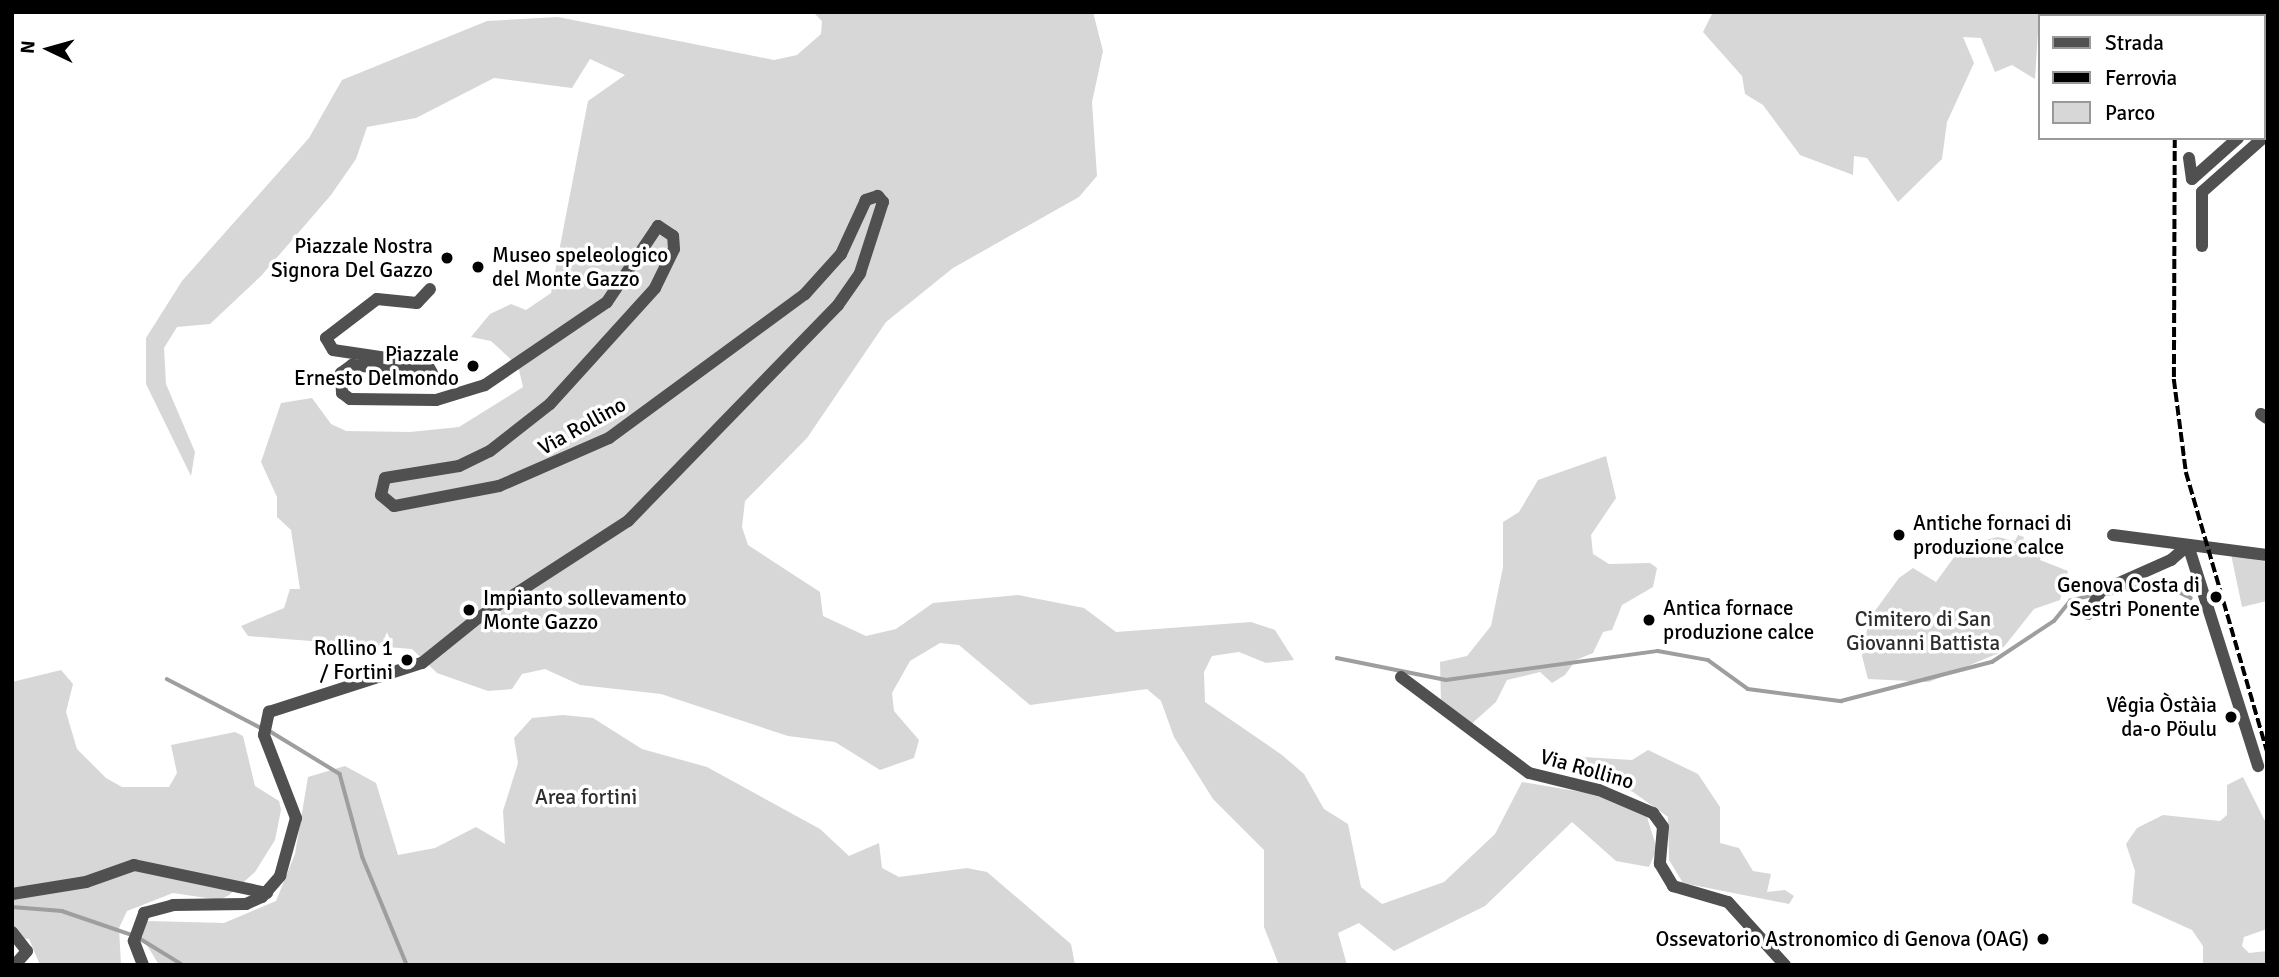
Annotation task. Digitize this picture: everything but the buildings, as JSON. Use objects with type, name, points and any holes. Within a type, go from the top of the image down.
[{"type":"street","points":[[2189,158],[2192,179],[2236,140]]},
{"type":"street","points":[[2202,246],[2202,192],[2261,140]]},
{"type":"street","name":"Via Rollino","points":[[267,893],[286,863],[296,818],[264,735],[269,712],[422,663],[486,613],[628,522],[838,305],[860,273],[883,202],[878,196],[866,200],[841,254],[805,294],[610,438],[499,486],[394,506],[380,495],[385,478],[459,466],[490,452],[550,404],[655,288],[674,249],[673,236],[658,226],[607,302],[485,385],[436,400],[350,400],[342,393],[341,373],[352,365],[432,373],[427,364],[333,350],[326,338],[377,299],[417,303],[430,289]]},
{"type":"street","points":[[2113,535],[2267,555]]},
{"type":"street","points":[[2088,614],[2101,591],[2171,560],[2188,545]]},
{"type":"street","points":[[2188,545],[2258,766]]},
{"type":"street","name":"Via Rollino","points":[[1401,677],[1528,773],[1599,790],[1653,813],[1663,827],[1660,864],[1673,886],[1728,902],[1785,965]]},
{"type":"street","points":[[12,894],[86,882],[134,865],[267,893]]},
{"type":"street","points":[[144,965],[134,942],[144,913],[173,905],[229,908],[267,893]]},
{"type":"street","points":[[12,933],[27,951],[15,965]]},
{"type":"green space","points":[[813,12],[1093,12],[1103,51],[1092,102],[1097,176],[1079,197],[953,268],[886,322],[807,438],[745,501],[742,527],[748,545],[820,592],[823,616],[866,636],[896,629],[933,603],[1018,595],[1084,608],[1116,632],[1251,622],[1275,630],[1294,660],[1266,663],[1239,652],[1212,656],[1204,672],[1205,702],[1282,755],[1304,774],[1324,809],[1348,824],[1361,887],[1382,904],[1444,882],[1495,834],[1522,782],[1593,794],[1647,817],[1657,849],[1649,867],[1616,861],[1572,822],[1485,906],[1394,951],[1359,923],[1338,933],[1347,965],[1279,965],[1264,927],[1264,850],[1213,799],[1174,737],[1161,701],[1147,689],[1030,705],[959,645],[940,643],[910,661],[892,693],[894,711],[919,740],[914,758],[880,770],[835,742],[788,736],[661,694],[580,685],[545,669],[522,674],[512,689],[488,691],[437,673],[412,649],[248,636],[241,626],[284,608],[290,589],[300,589],[291,530],[277,517],[277,497],[261,462],[281,403],[312,398],[331,424],[346,431],[410,432],[459,427],[523,387],[518,366],[491,341],[471,337],[490,314],[511,304],[526,310],[551,293],[588,101],[625,75],[590,59],[572,88],[494,78],[416,118],[367,127],[356,159],[331,195],[261,276],[210,324],[177,327],[164,348],[166,384],[195,452],[191,476],[146,384],[146,338],[182,281],[309,138],[342,80],[487,21],[558,17],[774,60],[797,55],[821,34],[822,21]]},
{"type":"green space","points":[[1713,12],[2066,14],[2038,14],[2035,79],[2012,65],[1995,72],[1981,38],[1963,37],[1974,63],[1947,122],[1942,159],[1898,202],[1867,158],[1854,156],[1853,175],[1800,155],[1763,105],[1745,94],[1742,76],[1703,32]]},
{"type":"green space","points":[[1606,456],[1616,498],[1591,535],[1593,554],[1609,564],[1650,563],[1657,568],[1653,587],[1622,605],[1612,630],[1603,632],[1593,653],[1576,660],[1565,675],[1552,683],[1540,672],[1507,680],[1496,702],[1468,727],[1441,703],[1440,662],[1467,656],[1491,626],[1503,567],[1503,522],[1519,512],[1538,480]]},
{"type":"green space","name":"Cimitero di San Giovanni Battista","points":[[2018,535],[2024,537],[2022,545],[2041,552],[2040,560],[2068,571],[2060,600],[2034,609],[1999,653],[1929,682],[1868,679],[1862,656],[1869,619],[1899,578],[1913,568],[1936,582],[1963,545],[1998,537],[2015,541]]},
{"type":"green space","points":[[2231,554],[2267,562],[2267,601],[2242,607]]},
{"type":"green space","points":[[61,670],[73,684],[66,712],[77,749],[106,778],[122,787],[169,787],[177,773],[171,745],[235,732],[243,736],[255,786],[279,801],[281,810],[275,840],[255,872],[229,895],[220,900],[173,893],[127,911],[119,928],[121,965],[40,965],[29,939],[19,938],[12,947],[12,682]]},
{"type":"green space","name":"Area fortini","points":[[563,715],[593,718],[642,749],[707,767],[820,829],[849,856],[879,843],[882,868],[899,877],[967,868],[987,872],[1071,944],[1075,965],[159,965],[142,937],[147,921],[224,923],[276,901],[295,854],[308,777],[345,766],[376,783],[398,855],[435,848],[476,827],[505,844],[503,811],[518,763],[514,738],[532,718]]},
{"type":"green space","points":[[1648,750],[1698,774],[1720,807],[1720,843],[1739,848],[1753,871],[1771,874],[1767,892],[1785,890],[1794,896],[1789,904],[1683,883],[1669,860],[1668,817],[1633,792],[1588,778],[1578,762],[1583,757],[1632,760]]},
{"type":"green space","points":[[2243,777],[2267,825],[2267,929],[2244,937],[2242,946],[2249,953],[2267,951],[2267,965],[2203,965],[2203,946],[2192,930],[2132,903],[2135,871],[2126,844],[2137,828],[2163,815],[2220,821],[2227,815],[2227,785]]},
{"type":"waterway","points":[[2108,594],[2155,580],[2191,598]]},
{"type":"waterway","points":[[1337,658],[1446,680],[1658,651],[1708,660],[1748,689],[1841,701],[1992,662],[2054,621],[2070,601],[2093,595]]},
{"type":"waterway","points":[[167,679],[261,728]]},
{"type":"waterway","points":[[268,730],[340,774],[363,858],[407,965]]},
{"type":"waterway","points":[[12,907],[62,911],[132,935]]},
{"type":"waterway","points":[[139,938],[183,965]]},
{"type":"railway","points":[[2175,140],[2174,379],[2186,472],[2267,751]]},
{"type":"place","name":"Piazzale Nostra Signora Del Gazzo","points":[[447,258]]},
{"type":"place","name":"Museo speleologico del Monte Gazzo","points":[[478,267]]},
{"type":"place","name":"Piazzale Ernesto Delmondo","points":[[473,366]]},
{"type":"place","name":"Antiche fornaci di produzione calce","points":[[1899,535]]},
{"type":"place","name":"Genova Costa di Sestri Ponente","points":[[2216,597]]},
{"type":"place","name":"Impianto sollevamento Monte Gazzo","points":[[469,610]]},
{"type":"place","name":"Antica fornace produzione calce","points":[[1649,620]]},
{"type":"place","name":"Rollino 1 / Fortini","points":[[407,660]]},
{"type":"place","name":"Vêgia Òstàia da-o Pöulu","points":[[2231,717]]},
{"type":"place","name":"Ossevatorio Astronomico di Genova (OAG)","points":[[2043,939]]}]
